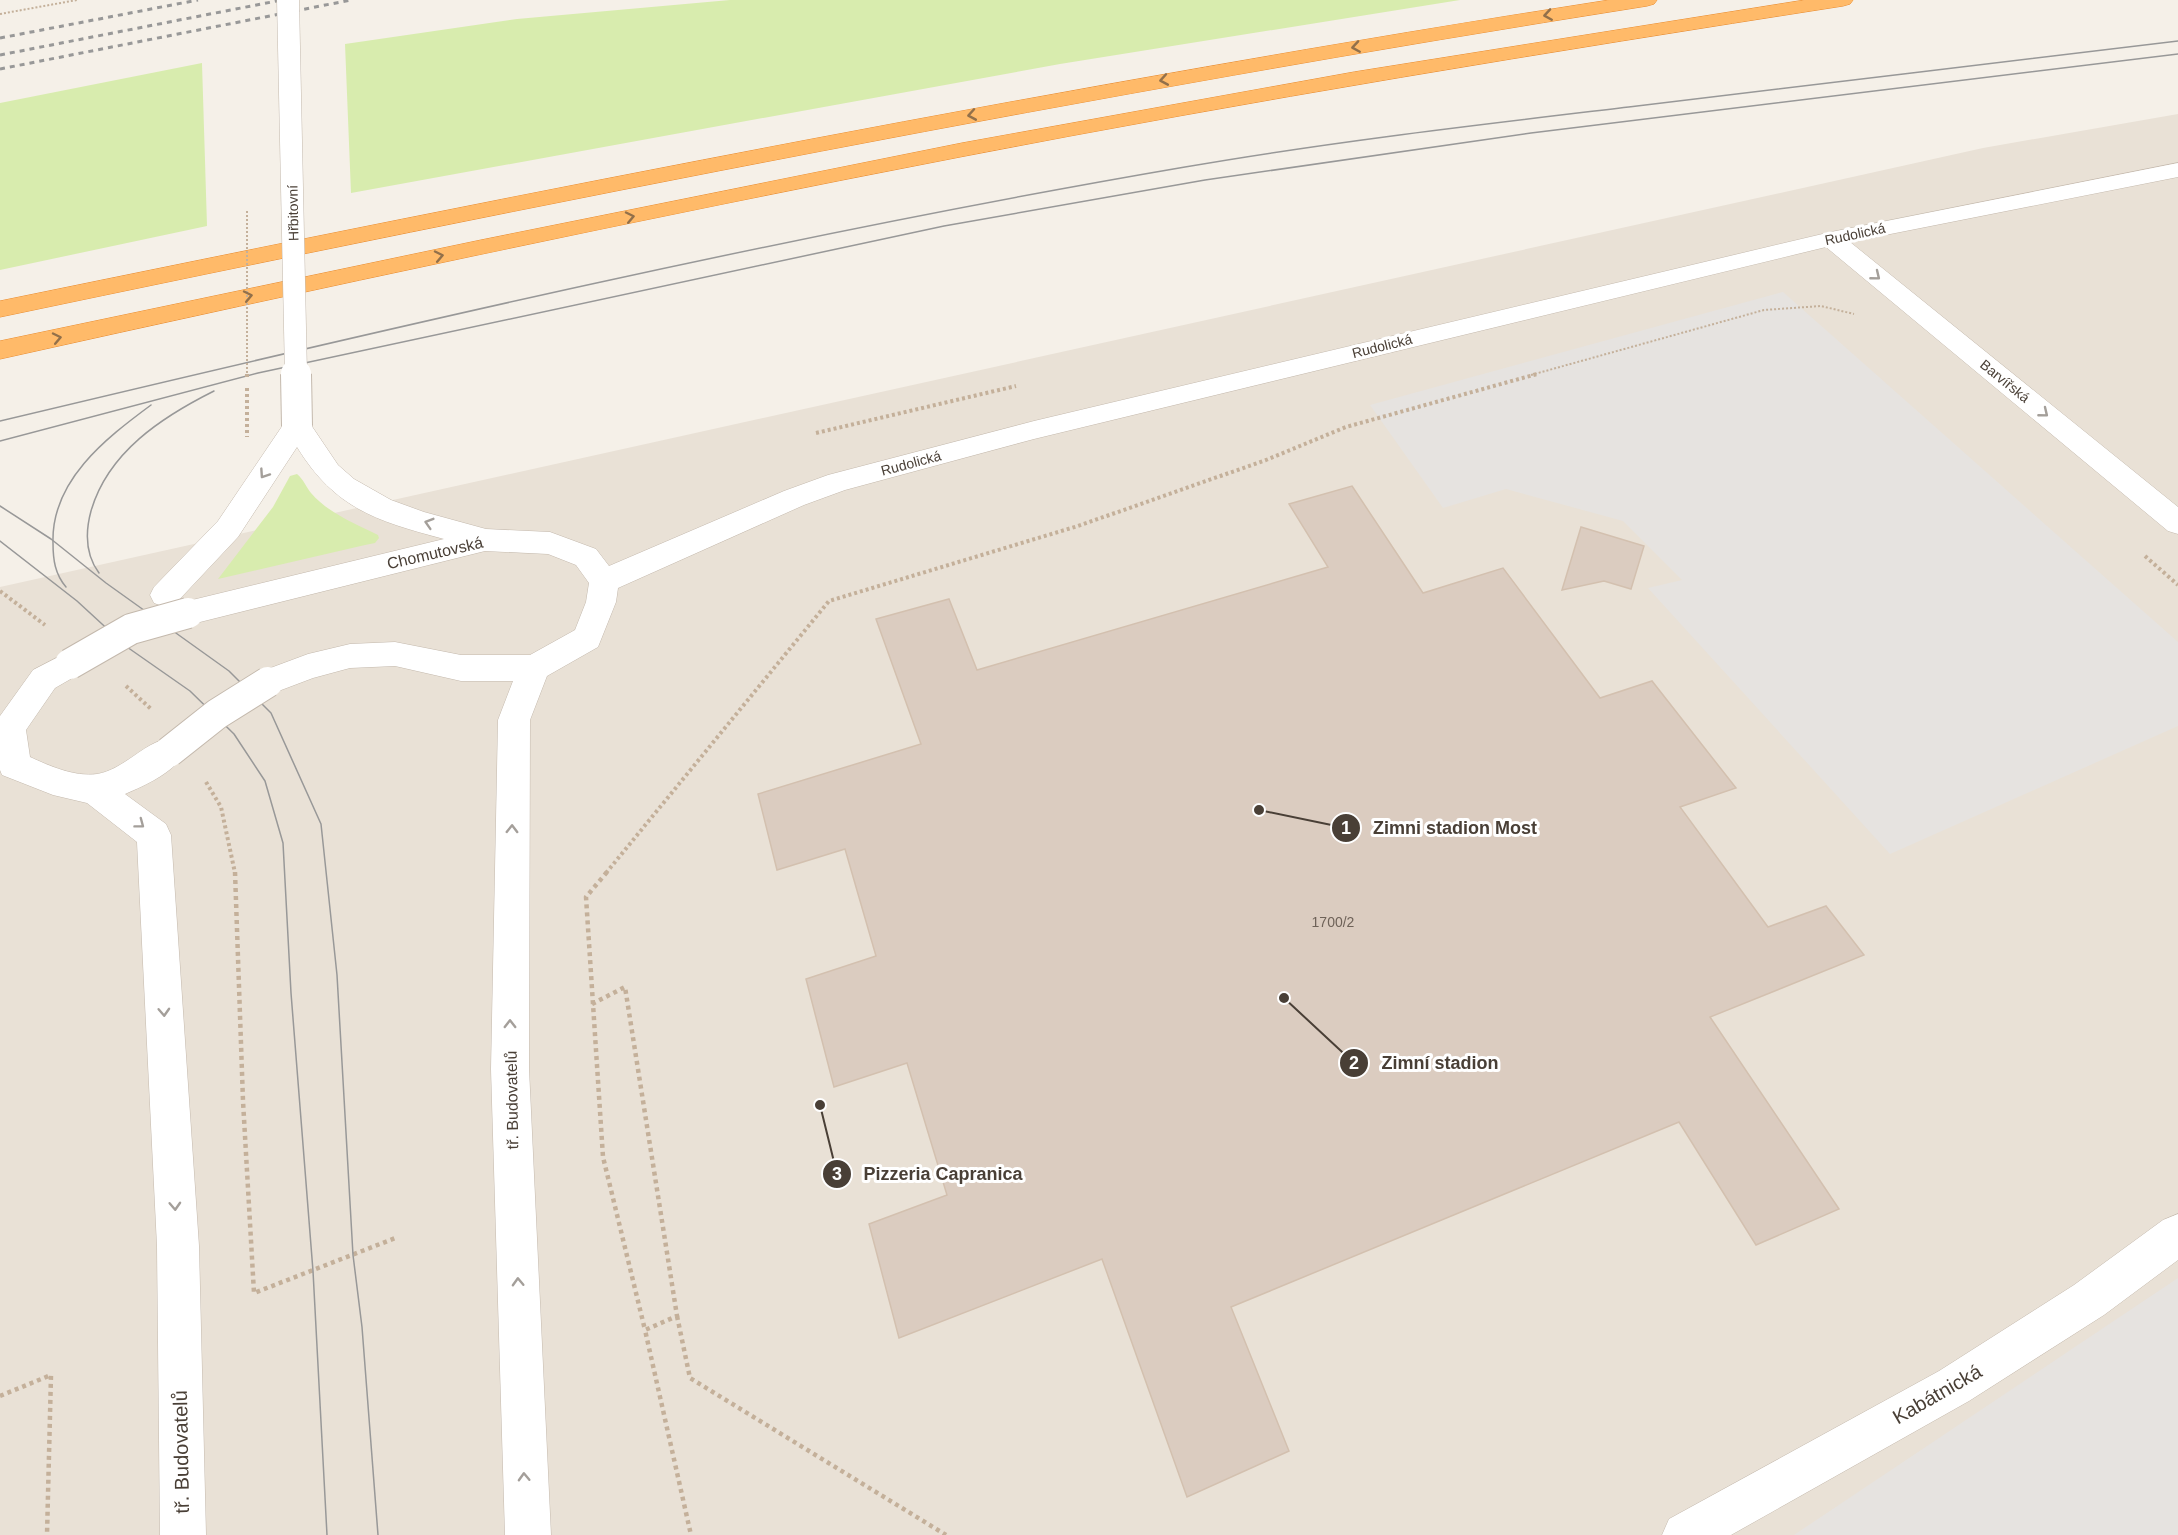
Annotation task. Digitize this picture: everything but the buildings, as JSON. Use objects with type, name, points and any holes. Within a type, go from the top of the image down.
[{"type":"highway","points":[[0,309],[333,239],[884,131],[1259,63],[1647,0]]},
{"type":"highway","points":[[0,350],[329,279],[893,164],[1281,91],[1843,0]]},
{"type":"street","name":"Hřbitovní","points":[[288,0],[297,426]]},
{"type":"street","name":"Rudolická","points":[[604,581],[794,498],[838,482],[1034,430],[1831,239],[2178,170]]},
{"type":"street","name":"Barvířská","points":[[1831,239],[2178,523]]},
{"type":"street","points":[[177,604],[297,426],[328,472],[354,492],[382,509],[485,540]]},
{"type":"street","name":"Chomutovská","points":[[93,789],[46,780],[14,765],[5,729],[44,679],[177,604],[485,540],[550,543],[586,557],[604,581]]},
{"type":"street","points":[[93,789],[134,774],[169,752],[217,714],[268,682],[308,667],[350,656],[395,654],[461,668],[534,668],[586,638],[601,602],[604,581]]},
{"type":"street","name":"tř. Budovatelů","points":[[528,1535],[511,1081],[510,885],[514,720],[534,668]]},
{"type":"street","name":"tř. Budovatelů","points":[[93,789],[154,835],[178,1246],[183,1535]]},
{"type":"street","name":"Kabátnická","points":[[1684,1535],[1954,1386],[2089,1300],[2178,1235]]},
{"type":"path","points":[[0,14],[77,0]]},
{"type":"path","points":[[247,201],[247,437]]},
{"type":"path","points":[[691,1535],[603,1156],[586,897],[829,601],[1078,526],[1266,460],[1346,427],[1764,310],[1815,306],[1845,310],[1861,317]]},
{"type":"path","points":[[816,433],[1016,386]]},
{"type":"path","points":[[2142,554],[2178,585]]},
{"type":"path","points":[[592,1004],[626,987],[677,1316],[690,1378],[946,1535]]},
{"type":"path","points":[[254,1293],[398,1237]]},
{"type":"path","points":[[645,1330],[677,1316]]},
{"type":"path","points":[[0,1396],[51,1375],[47,1535]]},
{"type":"shaded area","points":[[2178,114],[2178,1535],[0,1535],[0,587],[1983,148]]},
{"type":"shaded area","points":[[1783,292],[2178,642],[2178,726],[1890,854],[1648,588],[1682,580],[1623,521],[1506,489],[1443,508],[1370,405]]},
{"type":"shaded area","points":[[2178,1278],[2178,1535],[1794,1535]]},
{"type":"green space","points":[[730,0],[1460,0],[1060,64],[351,193],[345,44],[517,19]]},
{"type":"green space","points":[[202,63],[207,226],[0,270],[0,103]]},
{"type":"green space","points":[[297,474],[318,500],[343,517],[378,535],[379,538],[375,543],[218,579],[273,507],[290,476]]},
{"type":"tram line","points":[[0,421],[443,317],[739,252],[1185,167],[1411,133],[2178,41]]},
{"type":"tram line","points":[[0,441],[258,373],[944,226],[1205,180],[1531,133],[2178,54]]},
{"type":"tram line","points":[[99,573],[89,551],[88,527],[99,490],[110,471],[139,439],[157,425],[175,412],[214,391]]},
{"type":"tram line","points":[[53,541],[55,521],[61,500],[71,481],[99,447],[151,405]]},
{"type":"tram line","points":[[0,506],[53,541]]},
{"type":"tram line","points":[[0,541],[77,601],[127,647],[190,691],[234,734],[265,781],[283,843],[291,993],[313,1271],[327,1535]]},
{"type":"tram line","points":[[53,541],[106,583],[229,671],[271,713],[321,824],[337,975],[353,1255],[362,1327],[378,1535]]},
{"type":"tram line","points":[[53,541],[57,572],[66,587]]},
{"type":"railway","points":[[0,38],[198,0]]},
{"type":"railway","points":[[0,55],[282,0]]},
{"type":"railway","points":[[0,69],[351,0]]},
{"type":"place","name":"Zimni stadion Most","points":[[1259,810]]},
{"type":"place","name":"Zimní stadion","points":[[1284,998]]},
{"type":"place","name":"Pizzeria Capranica","points":[[820,1105]]}]
